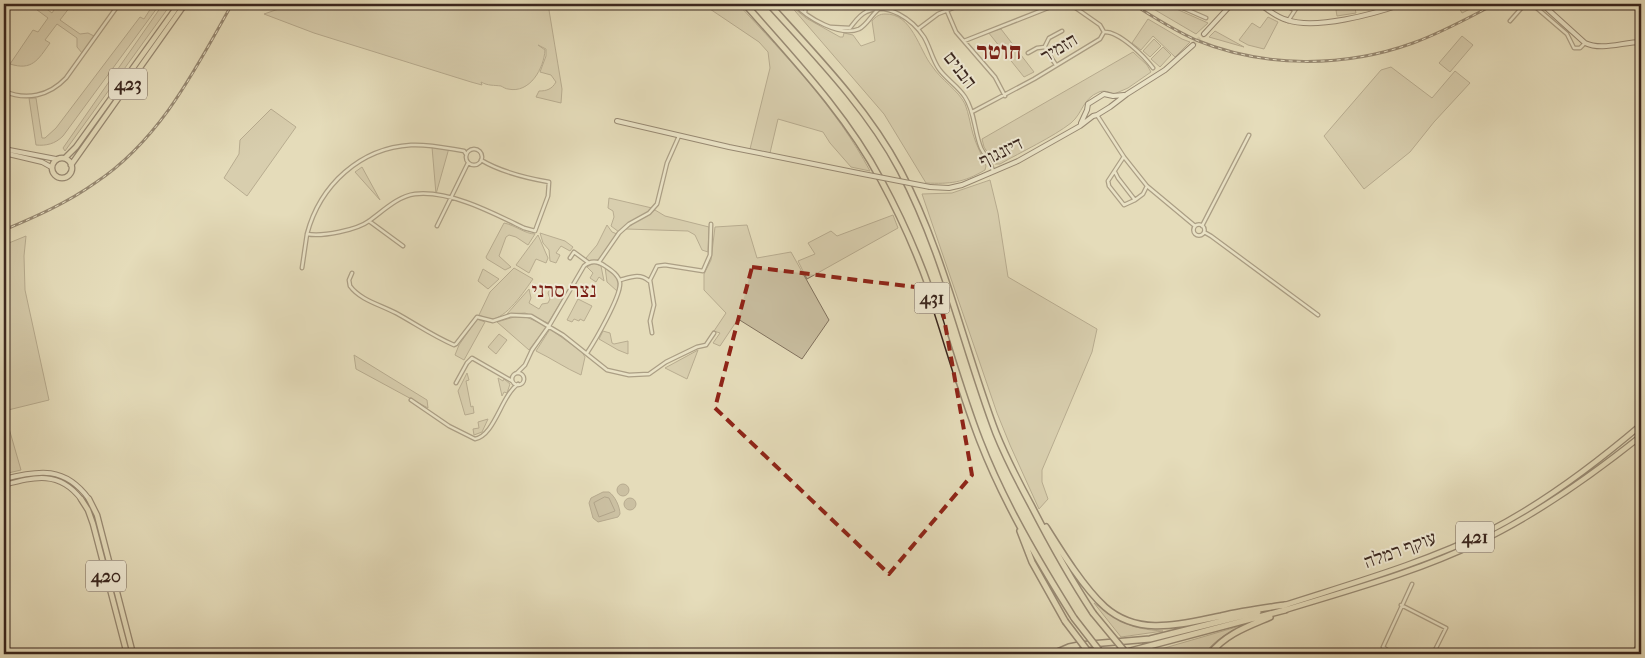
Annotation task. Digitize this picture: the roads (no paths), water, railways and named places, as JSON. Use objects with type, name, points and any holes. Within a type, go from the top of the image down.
[{"type":"highway","name":"431","points":[[745,4],[837,111],[865,151],[881,179],[926,279],[980,440],[1039,561],[1074,618],[1102,654]]},
{"type":"highway","name":"431","points":[[769,4],[866,116],[883,140],[900,170],[933,246],[996,434],[1028,500],[1057,553],[1093,613],[1127,654]]},
{"type":"highway","points":[[1028,500],[1076,572],[1096,597],[1105,607],[1131,623],[1152,627],[1171,626],[1285,607]]},
{"type":"highway","points":[[1016,516],[1032,562],[1065,621],[1090,654]]},
{"type":"highway","points":[[1054,654],[1069,647],[1079,645],[1161,637],[1285,607]]},
{"type":"highway","points":[[1119,654],[1285,607]]},
{"type":"highway","points":[[1210,654],[1229,636],[1285,607]]},
{"type":"main road","name":"423","points":[[65,158],[76,147],[179,4]]},
{"type":"main road","name":"423","points":[[72,164],[185,4]]},
{"type":"main road","points":[[65,158],[72,164],[70,175],[62,178],[54,175],[51,167],[56,159],[65,158]]},
{"type":"main road","name":"עוקף רמלה","points":[[1285,607],[1365,580],[1489,531],[1546,498],[1641,426]]},
{"type":"main road","name":"עוקף רמלה","points":[[1285,607],[1430,564],[1479,543],[1550,503],[1641,437]]},
{"type":"main road","name":"420","points":[[81,498],[93,524],[127,654]]},
{"type":"main road","name":"420","points":[[89,499],[97,516],[133,654]]},
{"type":"street","points":[[4,10],[9,4]]},
{"type":"street","points":[[4,91],[18,96],[36,96],[58,86],[66,78],[119,4]]},
{"type":"street","points":[[794,4],[822,24],[843,29],[860,29],[878,9]]},
{"type":"street","points":[[805,13],[806,4]]},
{"type":"street","points":[[843,29],[850,28],[855,20],[867,11],[865,4]]},
{"type":"street","points":[[918,29],[928,20],[963,4]]},
{"type":"street","points":[[963,42],[1058,4]]},
{"type":"street","points":[[1070,4],[1100,26],[1104,32],[1112,33],[1127,43],[1141,54],[1153,68]]},
{"type":"street","points":[[1174,4],[1206,18]]},
{"type":"street","points":[[1204,34],[1229,6],[1234,4]]},
{"type":"street","points":[[1260,4],[1275,15],[1288,20],[1311,22],[1349,19],[1402,4]]},
{"type":"street","points":[[1284,4],[1294,10]]},
{"type":"street","points":[[1288,20],[1299,4]]},
{"type":"street","points":[[1510,20],[1526,4]]},
{"type":"street","points":[[1532,4],[1568,34],[1574,48],[1580,48],[1585,42]]},
{"type":"street","points":[[1542,4],[1585,42],[1596,47],[1641,42]]},
{"type":"street","name":"הבנים","points":[[867,11],[888,9],[909,21],[918,29],[925,39],[938,67],[966,98],[972,112],[980,146],[993,171]]},
{"type":"street","points":[[947,11],[956,32],[995,77],[1005,96]]},
{"type":"street","points":[[1056,65],[1045,47],[1048,38],[1062,31]]},
{"type":"street","name":"הזמיר","points":[[972,112],[1005,96],[1100,39],[1104,32]]},
{"type":"street","points":[[1110,96],[1112,104],[1165,70],[1194,45]]},
{"type":"street","points":[[1028,53],[1037,48],[1045,47]]},
{"type":"street","points":[[1080,126],[1088,104],[1096,98],[1104,94],[1116,96],[1127,94]]},
{"type":"street","name":"דיזנגוף","points":[[617,121],[858,173],[949,188],[962,185],[1018,161],[1080,126],[1112,104]]},
{"type":"street","points":[[1087,110],[1095,115],[1147,186],[1195,226],[1202,226]]},
{"type":"street","points":[[599,262],[624,229],[649,213],[657,204],[667,163],[680,135]]},
{"type":"street","points":[[1249,136],[1202,226],[1204,232],[1318,315]]},
{"type":"street","points":[[302,268],[311,217],[321,198],[345,171],[365,157],[393,148],[410,145],[439,146],[464,151],[466,154],[468,163],[438,226]]},
{"type":"street","points":[[4,148],[56,159]]},
{"type":"street","points":[[466,154],[470,150],[476,149],[482,154],[481,160],[476,165],[468,163]]},
{"type":"street","points":[[4,153],[42,162],[51,167]]},
{"type":"street","points":[[1124,157],[1108,182],[1124,205],[1143,194],[1147,186]]},
{"type":"street","points":[[307,234],[318,235],[349,230],[369,221],[400,199],[414,194],[451,197],[524,228],[535,230],[548,196],[549,182],[526,178],[481,160]]},
{"type":"street","points":[[1115,172],[1135,200]]},
{"type":"street","points":[[369,221],[402,246]]},
{"type":"street","points":[[652,333],[650,321],[654,305],[650,282],[653,272],[657,266],[705,270],[711,249],[712,224]]},
{"type":"street","points":[[1195,226],[1193,230],[1196,236],[1201,236],[1204,232]]},
{"type":"street","points":[[570,258],[574,252],[589,263]]},
{"type":"street","points":[[411,400],[467,437],[475,439],[486,433],[511,391],[522,382],[525,365],[532,350],[549,326],[584,266],[589,263],[599,262],[620,280],[618,292],[610,311],[586,352]]},
{"type":"street","points":[[352,273],[350,286],[360,295],[384,306],[434,336],[454,345],[477,317],[493,320],[511,315],[531,316],[586,352],[610,372],[645,375],[655,371],[666,362],[697,347],[706,345],[714,333]]},
{"type":"street","points":[[620,280],[638,276],[644,277],[650,282]]},
{"type":"street","points":[[456,383],[468,361],[472,358],[518,384]]},
{"type":"street","points":[[511,391],[515,374],[525,365]]},
{"type":"street","points":[[504,375],[521,374],[523,377]]},
{"type":"street","points":[[4,479],[31,472],[49,473],[69,480],[82,490],[89,499]]},
{"type":"street","points":[[4,486],[31,478],[47,478],[64,483],[81,498]]},
{"type":"street","points":[[1393,654],[1382,647],[1412,584]]},
{"type":"street","points":[[1401,605],[1446,628],[1433,654]]},
{"type":"street","points":[[1632,654],[1641,642]]},
{"type":"water","points":[[621,484],[625,484],[629,490],[625,496],[621,496],[617,492],[617,488]]},
{"type":"water","points":[[603,492],[609,492],[613,496],[620,514],[618,517],[598,522],[593,518],[589,503],[591,498]]},
{"type":"water","points":[[628,498],[632,498],[636,504],[632,510],[628,510],[624,506],[624,502]]},
{"type":"tunnel","points":[[1193,45],[1204,34]]},
{"type":"railway","points":[[4,230],[73,197],[118,166],[139,146],[157,125],[190,78],[232,4]]},
{"type":"railway","points":[[1133,4],[1188,36],[1222,49],[1276,60],[1304,61],[1360,57],[1387,51],[1434,35],[1495,4]]},
{"type":"district","name":"חוטר","points":[[999,51]]},
{"type":"district","name":"נצר סרני","points":[[564,290]]}]
